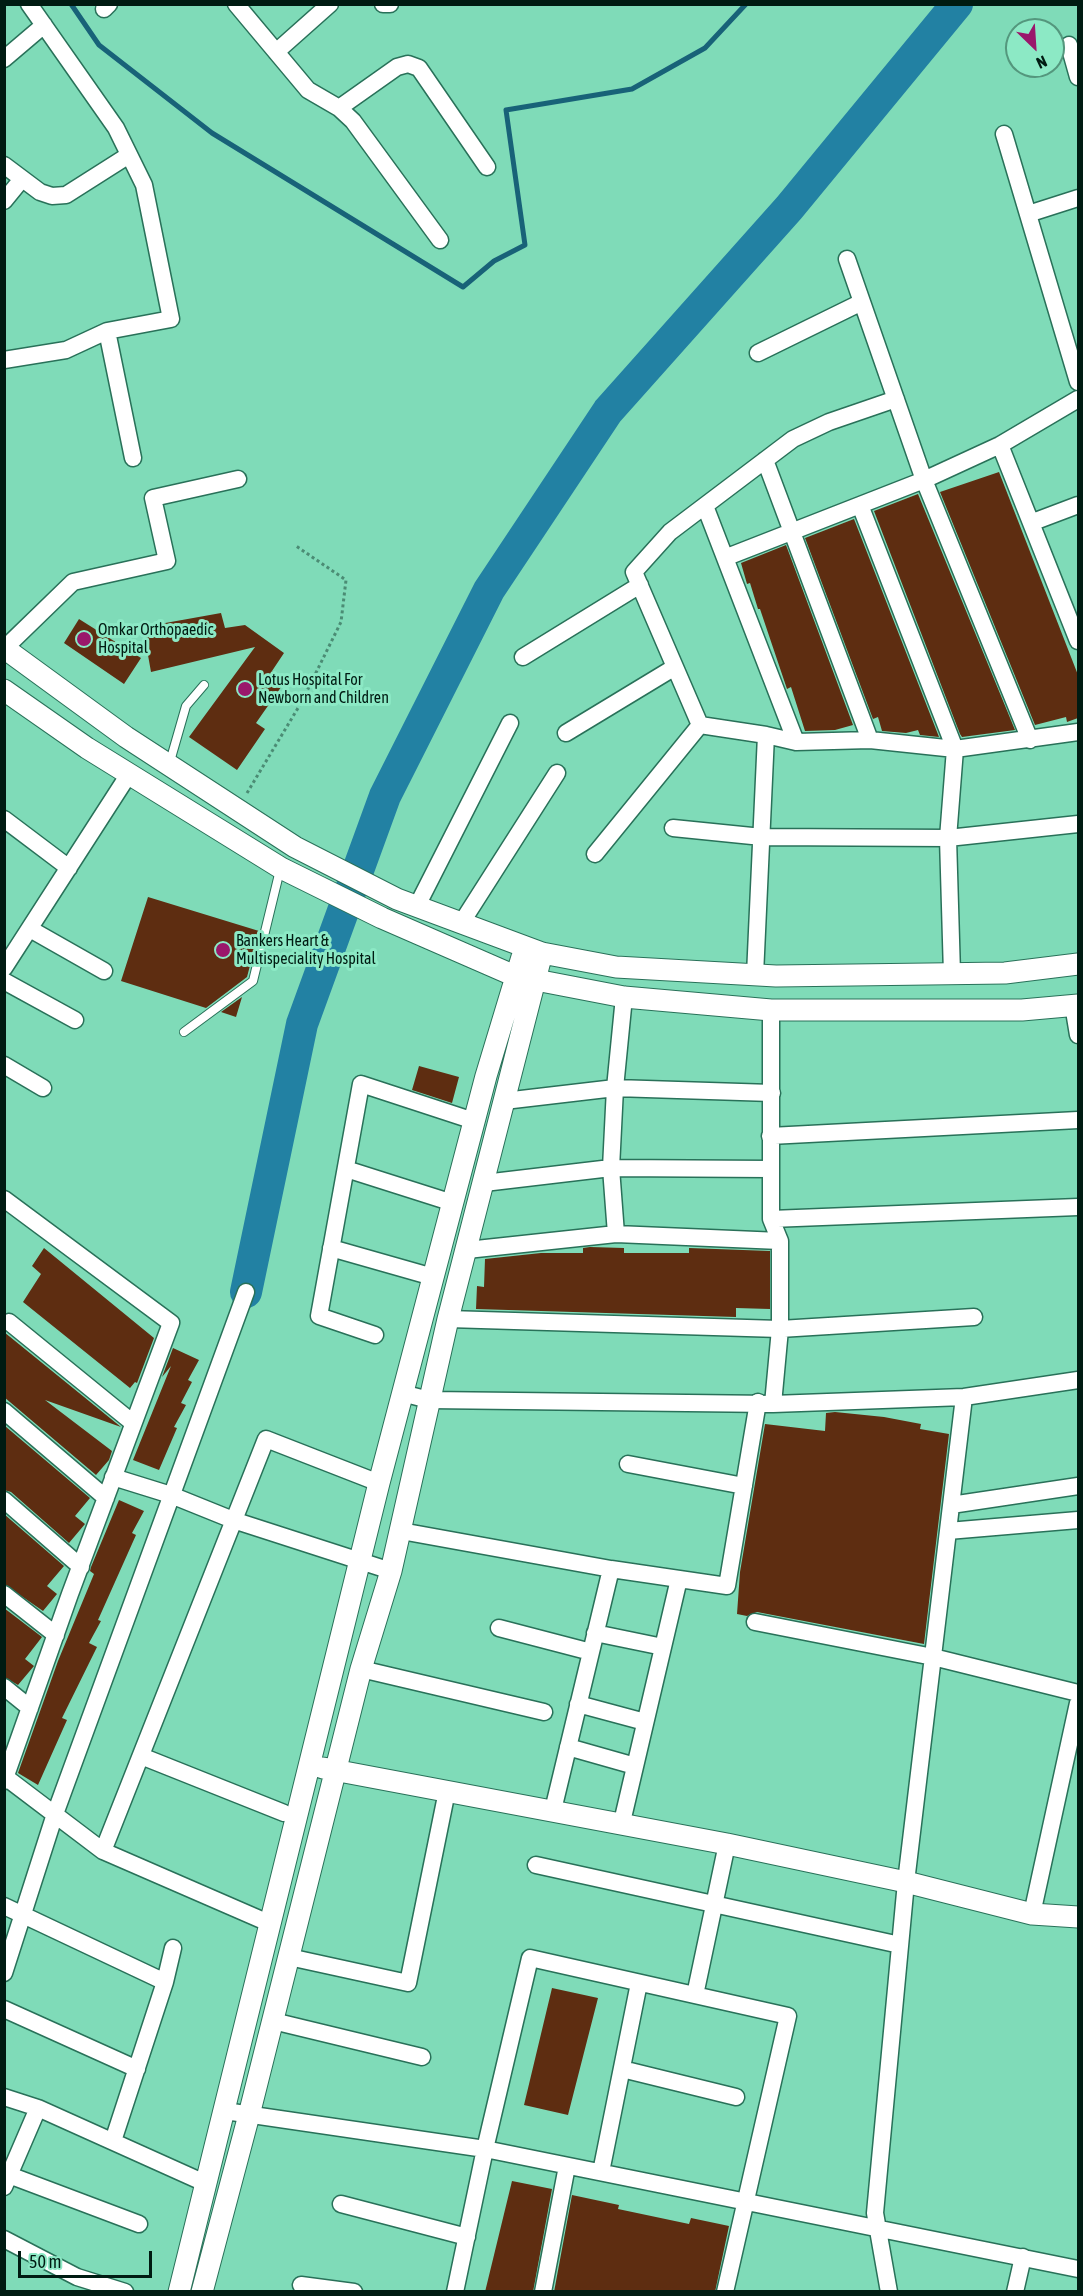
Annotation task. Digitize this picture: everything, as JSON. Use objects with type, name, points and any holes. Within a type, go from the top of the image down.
[{"type":"street","points":[[4,360],[66,350],[106,331],[171,319],[144,184],[116,128],[29,4]]},
{"type":"street","points":[[236,4],[308,90],[339,108],[353,121],[440,240]]},
{"type":"street","points":[[276,52],[330,4]]},
{"type":"street","points":[[383,4],[390,4]]},
{"type":"street","points":[[4,59],[44,25]]},
{"type":"street","points":[[1069,45],[1078,77]]},
{"type":"street","points":[[339,108],[397,67],[408,63],[419,68],[487,167]]},
{"type":"street","points":[[1004,134],[1078,382]]},
{"type":"street","points":[[4,165],[40,192],[52,196],[66,195],[129,155]]},
{"type":"street","points":[[4,201],[22,180]]},
{"type":"street","points":[[1028,214],[1078,198]]},
{"type":"street","points":[[847,259],[924,480],[1030,740]]},
{"type":"street","points":[[758,353],[862,302]]},
{"type":"street","points":[[106,331],[133,458]]},
{"type":"street","points":[[700,725],[634,572],[670,532],[793,439],[829,422],[896,399]]},
{"type":"street","points":[[727,557],[924,480],[1000,445],[1078,399]]},
{"type":"street","points":[[1000,445],[1072,606],[1078,641]]},
{"type":"street","points":[[765,460],[870,740]]},
{"type":"street","points":[[238,479],[153,498],[167,561],[73,582],[5,648],[126,737],[296,847],[407,902],[533,950],[616,967],[755,975],[952,974],[1005,973],[1078,964]]},
{"type":"street","points":[[861,505],[955,748],[948,838],[952,974]]},
{"type":"street","points":[[1033,522],[1078,505]]},
{"type":"street","points":[[705,506],[727,557],[796,742]]},
{"type":"street","points":[[523,657],[640,585]]},
{"type":"street","points":[[566,733],[675,667]]},
{"type":"street","points":[[4,690],[129,774],[281,868],[382,918],[525,978],[624,997],[771,1010],[1022,1010],[1076,1005],[1078,1035]]},
{"type":"street","points":[[407,902],[510,723]]},
{"type":"street","points":[[700,725],[796,742],[870,740],[955,748],[1078,732]]},
{"type":"street","points":[[595,854],[700,725]]},
{"type":"street","points":[[755,975],[766,735]]},
{"type":"street","points":[[4,968],[129,774]]},
{"type":"street","points":[[462,922],[557,774]]},
{"type":"street","points":[[6,822],[69,868]]},
{"type":"street","points":[[673,828],[762,837],[948,838],[1078,824]]},
{"type":"street","points":[[30,929],[104,971]]},
{"type":"street","points":[[179,2292],[402,1393],[474,1121],[533,950]]},
{"type":"street","points":[[202,2292],[361,1669],[401,1531],[448,1319],[504,1101],[525,978]]},
{"type":"street","points":[[4,981],[75,1020]]},
{"type":"street","points":[[616,1234],[611,1167],[615,1088],[624,997]]},
{"type":"street","points":[[401,1531],[611,1569],[727,1586],[744,1486],[765,1403],[780,1329],[780,1240],[771,1219],[771,1010]]},
{"type":"street","points":[[4,1065],[43,1088]]},
{"type":"street","points":[[375,1335],[319,1316],[361,1084],[474,1121]]},
{"type":"street","points":[[504,1101],[615,1088],[772,1093]]},
{"type":"street","points":[[770,1137],[1078,1120]]},
{"type":"street","points":[[484,1183],[611,1167],[770,1169]]},
{"type":"street","points":[[346,1169],[453,1203]]},
{"type":"street","points":[[4,1199],[171,1323],[5,1778],[103,1851],[271,1924]]},
{"type":"street","points":[[771,1219],[1078,1207]]},
{"type":"street","points":[[467,1250],[616,1234],[780,1240]]},
{"type":"street","points":[[331,1248],[433,1278]]},
{"type":"street","points":[[4,1973],[55,1815],[246,1292]]},
{"type":"street","points":[[448,1319],[780,1329],[974,1317]]},
{"type":"street","points":[[9,1322],[134,1423]]},
{"type":"street","points":[[402,1393],[429,1400],[765,1403],[964,1397],[1078,1380]]},
{"type":"street","points":[[889,2292],[875,2213],[906,1882],[964,1397]]},
{"type":"street","points":[[4,1411],[106,1498]]},
{"type":"street","points":[[103,1851],[266,1439],[379,1483]]},
{"type":"street","points":[[628,1464],[744,1486]]},
{"type":"street","points":[[113,1477],[171,1495],[233,1520],[391,1571]]},
{"type":"street","points":[[951,1505],[1078,1486]]},
{"type":"street","points":[[4,1500],[81,1567]]},
{"type":"street","points":[[948,1532],[1078,1520]]},
{"type":"street","points":[[553,1810],[611,1569]]},
{"type":"street","points":[[621,1822],[679,1579]]},
{"type":"street","points":[[4,1594],[56,1635]]},
{"type":"street","points":[[755,1622],[933,1657],[1078,1693]]},
{"type":"street","points":[[499,1628],[591,1652]]},
{"type":"street","points":[[595,1633],[663,1647]]},
{"type":"street","points":[[361,1669],[544,1712]]},
{"type":"street","points":[[4,1687],[30,1708]]},
{"type":"street","points":[[1032,1914],[1078,1703]]},
{"type":"street","points":[[578,1704],[645,1722]]},
{"type":"street","points":[[568,1747],[635,1766]]},
{"type":"street","points":[[141,1756],[284,1813]]},
{"type":"street","points":[[311,1765],[621,1822],[906,1882],[1032,1914],[1078,1917]]},
{"type":"street","points":[[289,1957],[408,1983],[447,1791]]},
{"type":"street","points":[[695,1995],[727,1844]]},
{"type":"street","points":[[536,1865],[714,1906],[900,1945]]},
{"type":"street","points":[[4,1906],[165,1982]]},
{"type":"street","points":[[113,2141],[165,1982],[173,1948]]},
{"type":"street","points":[[455,2292],[485,2149],[530,1958],[788,2016],[725,2292]]},
{"type":"street","points":[[601,2172],[639,1983]]},
{"type":"street","points":[[4,2009],[137,2069]]},
{"type":"street","points":[[273,2021],[422,2057]]},
{"type":"street","points":[[622,2069],[736,2097]]},
{"type":"street","points":[[4,2097],[38,2108],[207,2184]]},
{"type":"street","points":[[38,2108],[7,2181],[139,2224]]},
{"type":"street","points":[[225,2111],[485,2149],[1078,2269]]},
{"type":"street","points":[[543,2292],[567,2166]]},
{"type":"street","points":[[341,2204],[466,2237]]},
{"type":"street","points":[[4,2239],[77,2277],[125,2292]]},
{"type":"street","points":[[1015,2292],[1023,2257]]},
{"type":"street","points":[[301,2285],[354,2292]]},
{"type":"lane","points":[[169,765],[186,706],[204,685]]},
{"type":"lane","points":[[184,1032],[253,981],[281,868]]},
{"type":"path","points":[[237,810],[301,703],[341,622],[346,580],[296,546]]},
{"type":"building","points":[[999,472],[1078,675],[1078,718],[1067,722],[1066,717],[1035,725],[940,492]]},
{"type":"building","points":[[918,494],[1015,730],[962,737],[960,734],[874,511]]},
{"type":"building","points":[[854,519],[939,737],[920,735],[918,730],[906,733],[882,731],[878,717],[873,719],[805,538]]},
{"type":"building","points":[[786,545],[853,725],[835,730],[805,731],[791,687],[787,689],[750,583],[747,584],[741,563]]},
{"type":"building","points":[[221,613],[225,628],[245,625],[284,653],[272,671],[286,680],[256,723],[265,729],[237,770],[189,737],[255,647],[151,672],[143,627]]},
{"type":"building","points":[[79,619],[141,658],[124,684],[64,643]]},
{"type":"building","points":[[148,897],[259,931],[247,977],[206,1008],[121,981]]},
{"type":"building","points":[[242,997],[236,1017],[221,1012]]},
{"type":"building","points":[[419,1066],[459,1077],[452,1103],[412,1090]]},
{"type":"building","points":[[44,1248],[154,1338],[137,1383],[135,1382],[130,1388],[23,1302],[41,1274],[32,1266]]},
{"type":"building","points":[[583,1248],[624,1248],[624,1253],[689,1253],[689,1248],[770,1251],[770,1309],[736,1308],[736,1317],[476,1309],[477,1286],[484,1287],[485,1259],[541,1253],[583,1253]]},
{"type":"building","points":[[4,1332],[121,1427],[45,1400],[112,1451],[109,1460],[96,1475],[4,1397]]},
{"type":"building","points":[[173,1348],[199,1360],[188,1380],[192,1382],[181,1403],[186,1405],[174,1427],[177,1428],[159,1470],[133,1460],[171,1366],[162,1377]]},
{"type":"building","points":[[826,1413],[884,1417],[921,1424],[920,1429],[949,1434],[924,1644],[757,1612],[747,1616],[737,1614],[740,1572],[765,1424],[825,1431]]},
{"type":"building","points":[[5,1426],[90,1498],[75,1516],[85,1524],[69,1543],[11,1492],[4,1490]]},
{"type":"building","points":[[119,1500],[144,1511],[132,1533],[136,1535],[98,1620],[101,1621],[89,1643],[97,1647],[62,1718],[67,1720],[38,1785],[18,1773],[58,1661],[94,1574],[90,1571],[91,1567]]},
{"type":"building","points":[[4,1514],[64,1566],[47,1586],[57,1594],[43,1611],[4,1584]]},
{"type":"building","points":[[4,1608],[42,1637],[25,1659],[34,1666],[18,1685],[4,1677]]},
{"type":"building","points":[[552,1988],[598,1998],[568,2115],[524,2105]]},
{"type":"building","points":[[512,2181],[552,2189],[533,2292],[485,2292]]},
{"type":"building","points":[[572,2195],[619,2205],[618,2209],[689,2224],[691,2218],[729,2226],[715,2292],[554,2292]]},
{"type":"waterway","points":[[71,4],[99,45],[212,133],[463,287],[494,261],[525,245],[506,110],[632,89],[705,48],[746,4]]},
{"type":"waterway","points":[[246,1292],[302,1024],[385,796],[489,590],[608,411],[789,208],[957,4]]},
{"type":"place","name":"Omkar Orthopaedic Hospital","points":[[84,639]]},
{"type":"place","name":"Lotus Hospital For Newborn and Children","points":[[245,689]]},
{"type":"place","name":"Bankers Heart & Multispeciality Hospital","points":[[223,950]]}]
